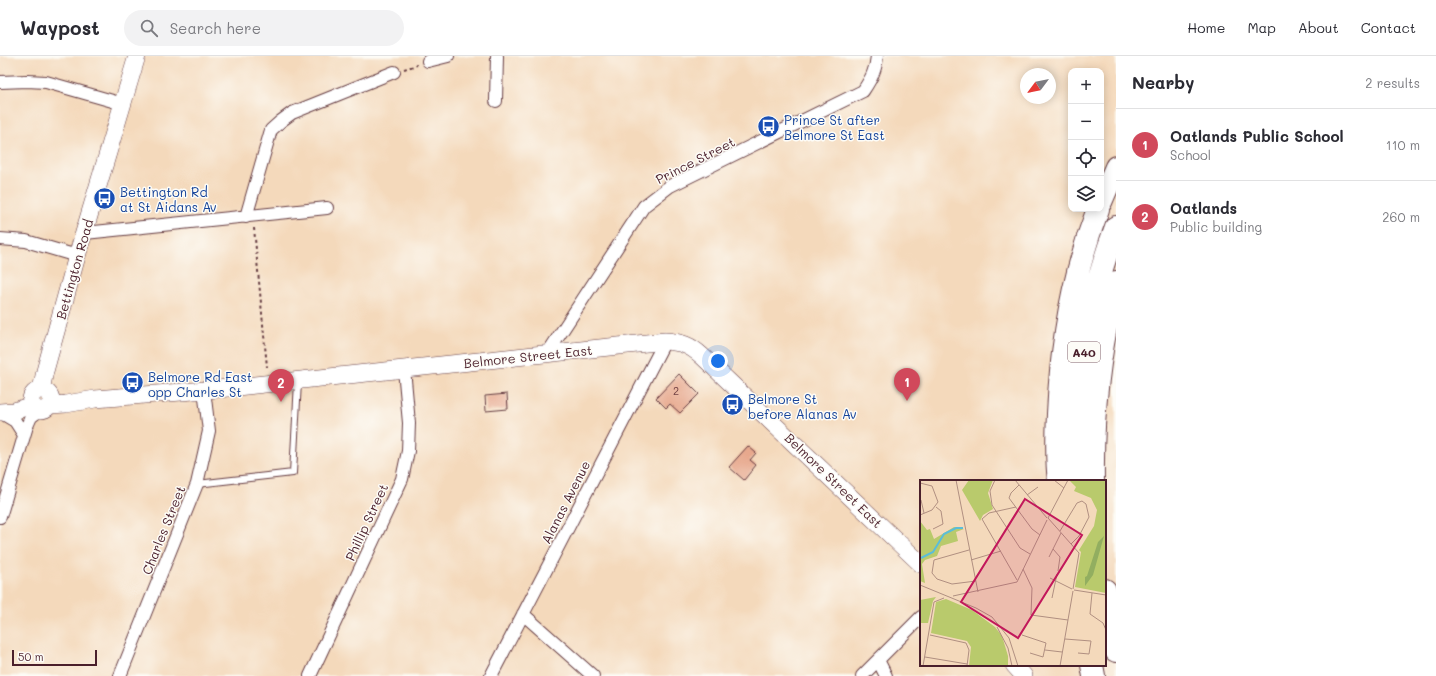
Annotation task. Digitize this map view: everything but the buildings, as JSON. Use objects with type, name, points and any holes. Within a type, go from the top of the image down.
[{"type":"highway","points":[[1104,195],[1116,167]]},
{"type":"highway","points":[[1059,480],[1057,434],[1059,396],[1069,313],[1089,233],[1097,212]]},
{"type":"highway","name":"A40","points":[[1077,480],[1076,446],[1082,362],[1098,283],[1116,227]]},
{"type":"highway","name":"A40","points":[[1093,480],[1094,404],[1106,320],[1116,282]]},
{"type":"highway","points":[[1102,480],[1104,406],[1116,334]]},
{"type":"highway","points":[[1106,596],[1116,651]]},
{"type":"highway","points":[[1092,666],[1094,676]]},
{"type":"highway","points":[[1102,666],[1104,676]]},
{"type":"street","name":"Bettington Road","points":[[41,403],[45,371],[77,256],[137,56]]},
{"type":"street","points":[[428,62],[448,56]]},
{"type":"street","points":[[496,101],[497,56]]},
{"type":"street","name":"Prince Street","points":[[547,354],[644,206],[670,186],[863,91],[871,79],[876,67],[876,56]]},
{"type":"street","points":[[246,217],[271,130],[281,120],[292,113],[394,72]]},
{"type":"street","points":[[0,82],[46,82],[123,104]]},
{"type":"street","points":[[85,233],[327,208]]},
{"type":"street","points":[[0,239],[26,241],[77,256]]},
{"type":"street","name":"Belmore Street East","points":[[41,403],[204,390],[404,370],[665,341],[681,342],[692,347],[920,563]]},
{"type":"street","name":"Alanas Avenue","points":[[491,676],[665,341]]},
{"type":"street","name":"Phillip Street","points":[[310,676],[402,480],[408,451],[409,423],[404,370]]},
{"type":"street","name":"Charles Street","points":[[120,676],[197,484],[209,431],[204,390]]},
{"type":"street","points":[[0,412],[14,411],[41,403]]},
{"type":"street","points":[[0,517],[24,435],[31,417],[41,403]]},
{"type":"street","points":[[0,412],[15,421],[24,435]]},
{"type":"street","points":[[523,614],[593,676]]},
{"type":"street","points":[[862,676],[920,619]]},
{"type":"street","points":[[878,660],[886,676]]},
{"type":"street","points":[[1015,666],[1024,676]]},
{"type":"lane","points":[[197,484],[293,473],[298,381]]},
{"type":"path","points":[[394,72],[428,62]]},
{"type":"path","points":[[254,228],[267,367]]},
{"type":"place","name":"Prince St after Belmore St East","points":[[769,126]]},
{"type":"place","name":"Bettington Rd at St Aidans Av","points":[[105,198]]},
{"type":"place","name":"Belmore Rd East opp Charles St","points":[[133,383]]},
{"type":"place","name":"Oatlands Public School","points":[[907,401]]},
{"type":"place","name":"Oatlands","points":[[281,402]]},
{"type":"place","name":"Belmore St before Alanas Av","points":[[733,405]]}]
